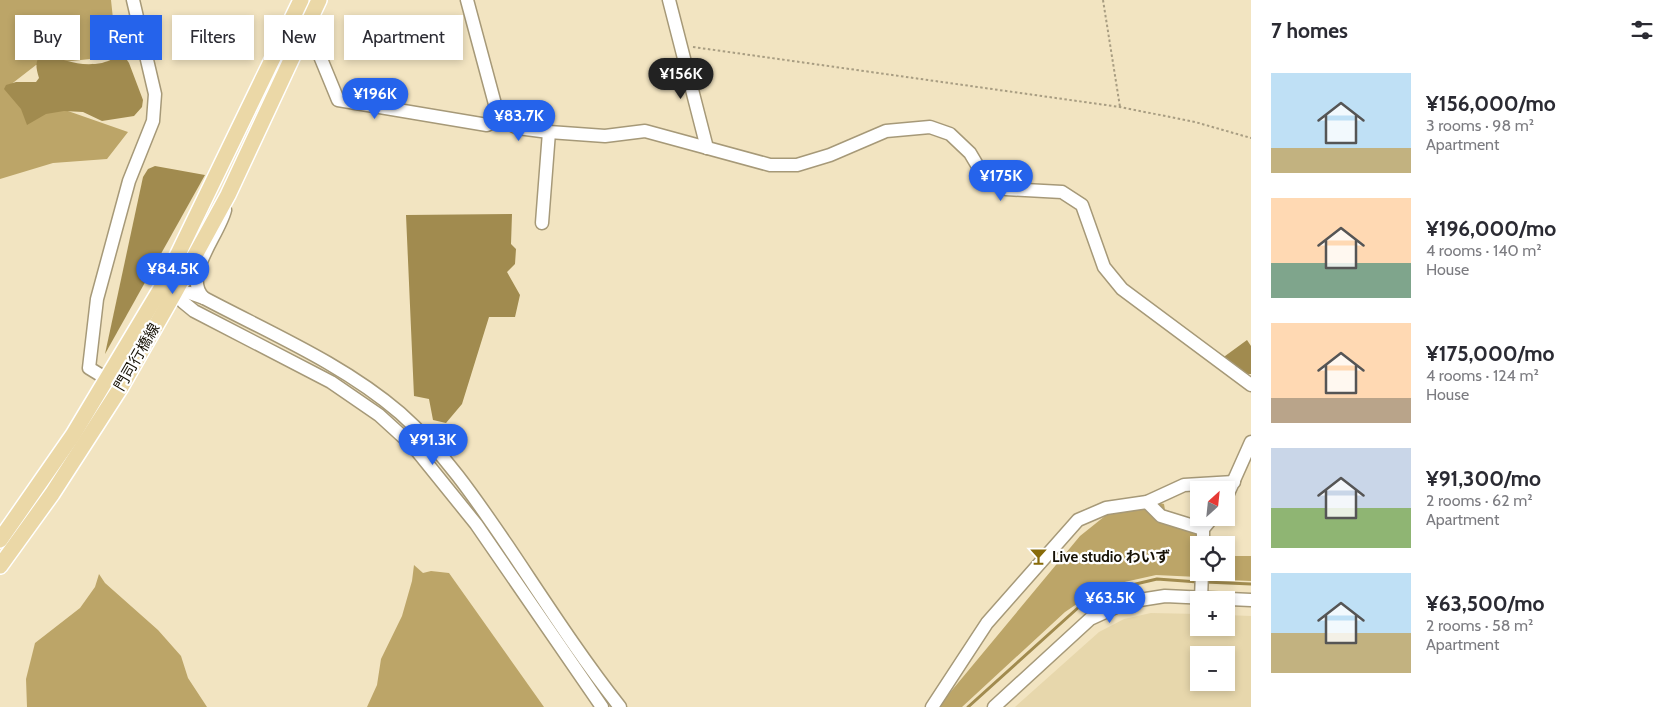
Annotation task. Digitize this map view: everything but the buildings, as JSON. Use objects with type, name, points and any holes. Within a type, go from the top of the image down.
[{"type":"main road","name":"門司行橋線","points":[[294,15],[301,0]]},
{"type":"main road","name":"門司行橋線","points":[[312,15],[319,0]]},
{"type":"main road","name":"門司行橋線","points":[[0,540],[39,485],[107,379],[172,269],[273,60]]},
{"type":"main road","name":"門司行橋線","points":[[0,566],[52,494],[121,386],[176,292],[228,195],[292,60]]},
{"type":"main road","points":[[39,485],[66,456],[162,300],[176,292]]},
{"type":"street","points":[[107,379],[89,368],[97,299],[129,181],[153,121],[155,94],[133,0]]},
{"type":"street","points":[[467,0],[500,119]]},
{"type":"street","points":[[669,0],[708,148]]},
{"type":"street","points":[[322,60],[338,100],[487,124],[500,119],[518,128],[549,132],[605,136],[645,131],[770,165],[797,165],[830,155],[886,131],[930,127],[950,134],[970,153],[986,180],[1006,189],[1062,192],[1082,205],[1104,267],[1122,289],[1251,385]]},
{"type":"street","points":[[542,223],[549,132]]},
{"type":"street","points":[[204,298],[196,288],[196,274],[223,220],[228,195]]},
{"type":"street","points":[[172,269],[176,292],[182,302],[194,311],[331,382],[379,415],[412,446],[476,524],[602,707]]},
{"type":"street","points":[[176,292],[190,293],[204,298],[339,370],[386,402],[423,436],[474,496],[579,652],[620,707]]},
{"type":"street","points":[[161,317],[172,309],[194,311]]},
{"type":"street","points":[[1234,481],[1251,442]]},
{"type":"street","points":[[932,707],[987,623],[1078,520],[1106,508],[1147,502],[1184,485],[1190,485]]},
{"type":"street","points":[[1147,502],[1161,516],[1203,529]]},
{"type":"street","points":[[1203,536],[1203,529],[1205,526]]},
{"type":"street","points":[[994,707],[1090,619],[1127,602],[1165,596],[1190,598]]},
{"type":"street","points":[[1235,600],[1251,600]]},
{"type":"path","points":[[1103,0],[1120,107]]},
{"type":"path","points":[[680,45],[1120,107],[1195,122],[1251,138]]},
{"type":"shaded area","points":[[0,0],[111,0],[113,15],[90,15],[90,59],[36,65],[5,89],[128,132],[107,159],[53,163],[0,179]]},
{"type":"shaded area","points":[[66,60],[94,64],[110,60],[127,60],[143,100],[142,107],[134,116],[102,121],[83,112],[64,111],[46,114],[27,125],[21,109],[4,89],[6,85],[16,82],[36,82],[39,78],[37,61]]},
{"type":"shaded area","points":[[155,166],[205,175],[105,354],[143,177],[148,169]]},
{"type":"shaded area","points":[[512,214],[511,244],[516,249],[515,264],[507,272],[520,295],[515,317],[489,317],[462,404],[446,423],[433,420],[429,399],[414,396],[406,215]]},
{"type":"shaded area","points":[[1247,340],[1251,346],[1251,374],[1239,371],[1221,359]]},
{"type":"shaded area","points":[[1148,500],[1164,504],[1167,521],[1198,532],[1198,536],[1190,536],[1190,577],[1156,575],[1102,587],[1065,612],[962,707],[938,707],[1080,536],[1110,512]]},
{"type":"shaded area","points":[[1235,556],[1251,556],[1251,581],[1235,580]]},
{"type":"shaded area","points":[[414,565],[423,573],[431,571],[449,573],[544,707],[367,707],[377,685],[381,659],[402,616],[412,581]]},
{"type":"shaded area","points":[[99,574],[105,583],[158,630],[181,656],[188,678],[207,707],[27,707],[26,679],[35,643],[80,608],[95,587]]},
{"type":"shaded area","points":[[1151,613],[1190,614],[1190,636],[1235,636],[1235,615],[1251,616],[1251,707],[1015,707],[1099,632],[1124,619]]},
{"type":"waterway","points":[[968,707],[1080,606],[1106,591],[1157,579],[1198,582]]},
{"type":"waterway","points":[[1205,582],[1251,584]]},
{"type":"place","name":"Live studio わいず","points":[[1038,557]]}]
